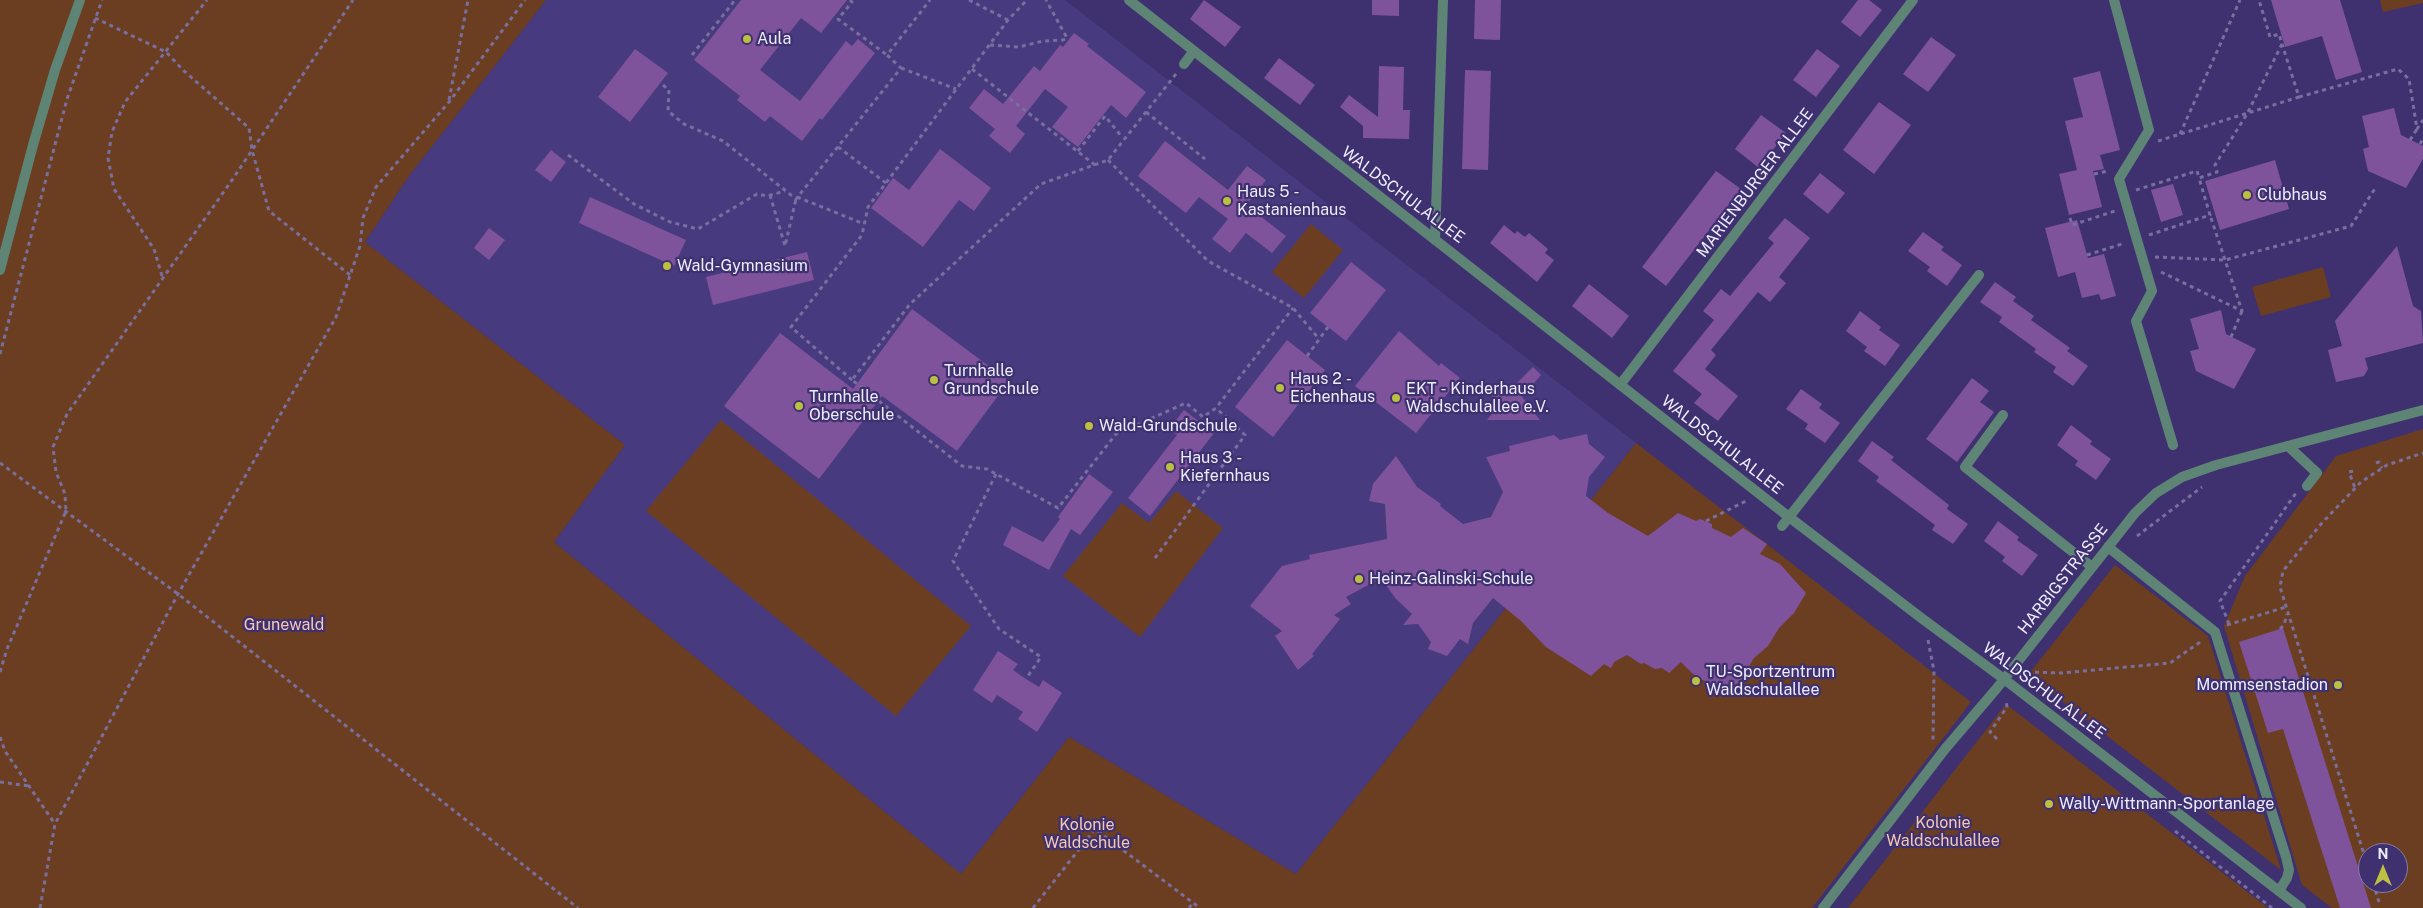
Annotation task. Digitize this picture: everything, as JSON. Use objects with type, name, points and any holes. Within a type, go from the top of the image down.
[{"type":"street","points":[[0,270],[35,136],[55,70],[80,0]]},
{"type":"street","name":"WALDSCHULALLEE","points":[[1128,0],[1789,517],[2302,908]]},
{"type":"street","points":[[1435,240],[1443,0]]},
{"type":"street","name":"MARIENBURGER ALLEE","points":[[1620,385],[1913,0]]},
{"type":"street","points":[[2114,0],[2149,130],[2141,146],[2119,179],[2152,291],[2136,321],[2173,445]]},
{"type":"street","points":[[1184,64],[1193,52]]},
{"type":"street","points":[[1782,526],[1979,276]]},
{"type":"street","name":"HARBIGSTRASSE","points":[[1823,908],[2134,513],[2156,493],[2182,477],[2216,465],[2423,410]]},
{"type":"street","points":[[2004,416],[1965,467],[2092,567]]},
{"type":"street","points":[[2288,446],[2317,472],[2308,486]]},
{"type":"street","points":[[2108,547],[2215,632],[2288,864],[2287,878],[2279,891]]},
{"type":"path","points":[[0,354],[66,99],[102,0]]},
{"type":"path","points":[[162,277],[154,249],[114,189],[108,158],[112,132],[125,102],[207,0]]},
{"type":"path","points":[[0,672],[7,649],[66,511],[65,494],[56,472],[53,447],[67,414],[252,150],[353,0]]},
{"type":"path","points":[[449,102],[468,0]]},
{"type":"path","points":[[40,908],[55,824],[178,594],[336,317],[360,246],[363,218],[376,187],[449,102],[526,0]]},
{"type":"path","points":[[692,55],[735,0]]},
{"type":"path","points":[[850,0],[852,2],[838,19],[887,55],[901,68],[956,89]]},
{"type":"path","points":[[887,55],[930,0]]},
{"type":"path","points":[[969,0],[1008,20]]},
{"type":"path","points":[[1027,0],[1008,20],[868,207],[862,235],[791,327],[852,380],[962,466],[987,469],[1058,508],[1116,434],[1186,403],[1204,417],[1216,408],[1293,308]]},
{"type":"path","points":[[989,45],[1019,47],[1067,38],[1046,0]]},
{"type":"path","points":[[2180,134],[2240,0]]},
{"type":"path","points":[[2258,0],[2270,37],[2279,34],[2299,98]]},
{"type":"path","points":[[95,18],[166,52],[183,70],[249,128],[252,150],[269,211],[350,274]]},
{"type":"path","points":[[2199,178],[2216,172],[2215,166],[2247,114],[2282,44]]},
{"type":"path","points":[[852,380],[910,304],[1041,184],[1108,160],[1184,64]]},
{"type":"path","points":[[770,195],[786,246],[797,198],[901,68]]},
{"type":"path","points":[[972,69],[1095,165]]},
{"type":"path","points":[[2141,146],[2398,69],[2410,79],[2416,129]]},
{"type":"path","points":[[663,85],[670,90],[668,111],[684,124],[723,141],[785,191],[797,198],[864,224]]},
{"type":"path","points":[[1146,112],[1205,159]]},
{"type":"path","points":[[1078,151],[1105,116],[1122,137]]},
{"type":"path","points":[[2410,140],[2423,120]]},
{"type":"path","points":[[2420,144],[2423,138]]},
{"type":"path","points":[[838,147],[886,183]]},
{"type":"path","points":[[568,155],[634,204],[670,222],[698,229],[757,194],[770,195],[785,191]]},
{"type":"path","points":[[1108,160],[1208,261],[1293,308],[1319,339]]},
{"type":"path","points":[[2123,194],[2197,171],[2242,311],[2231,337]]},
{"type":"path","points":[[2143,260],[2225,260],[2351,226],[2376,187]]},
{"type":"path","points":[[2070,218],[2072,225],[2127,207]]},
{"type":"path","points":[[2087,255],[2210,215]]},
{"type":"path","points":[[2143,260],[2242,311]]},
{"type":"path","points":[[1307,356],[1328,327]]},
{"type":"path","points":[[1155,558],[1245,435],[1216,408]]},
{"type":"path","points":[[2360,843],[2280,587],[2283,571],[2321,524],[2355,488],[2382,468],[2423,452]]},
{"type":"path","points":[[2376,463],[2379,462],[2382,468]]},
{"type":"path","points":[[0,463],[178,594],[578,908]]},
{"type":"path","points":[[2353,471],[2349,472],[2355,488]]},
{"type":"path","points":[[996,474],[953,561],[999,629],[1041,657],[1026,679]]},
{"type":"path","points":[[2116,554],[2204,485]]},
{"type":"path","points":[[2229,624],[2220,601],[2297,492]]},
{"type":"path","points":[[1706,522],[1760,494]]},
{"type":"path","points":[[2024,672],[2062,673],[2170,663],[2229,624],[2287,608]]},
{"type":"path","points":[[2280,629],[2286,620],[2287,608]]},
{"type":"path","points":[[1924,620],[1934,671],[1933,766]]},
{"type":"path","points":[[1997,739],[1990,732],[2007,707],[2006,698]]},
{"type":"path","points":[[0,737],[5,751],[55,824]]},
{"type":"path","points":[[0,782],[29,786]]},
{"type":"path","points":[[1032,908],[1095,828],[1200,908]]},
{"type":"path","points":[[2376,893],[2380,905]]},
{"type":"path","points":[[1189,908],[1193,903]]},
{"type":"shaded area","points":[[546,0],[1065,0],[1636,443],[1296,874],[1069,737],[961,874],[554,542],[625,445],[365,242],[409,176]]},
{"type":"green space","name":"Grunewald","points":[[0,0],[546,0],[409,176],[365,242],[625,445],[554,542],[961,874],[1069,737],[1296,874],[1636,443],[1971,702],[1812,908],[0,908]]},
{"type":"green space","points":[[2380,0],[2423,0],[2423,3],[2383,12]]},
{"type":"green space","points":[[1311,224],[1343,250],[1304,298],[1272,272]]},
{"type":"green space","points":[[2323,267],[2331,297],[2261,316],[2252,287]]},
{"type":"green space","points":[[721,420],[971,626],[896,716],[646,511]]},
{"type":"green space","name":"Mommsenstadion","points":[[2423,429],[2423,908],[2332,908],[2302,885],[2224,626],[2245,576],[2336,456]]},
{"type":"green space","points":[[1176,491],[1223,528],[1140,637],[1063,576],[1122,503],[1149,523]]},
{"type":"green space","points":[[2115,565],[2208,636],[2281,870],[2028,675]]},
{"type":"green space","name":"Wally-Wittmann-Sportanlage","points":[[2006,704],[2268,908],[1848,908]]},
{"type":"building","points":[[741,0],[847,0],[821,33],[801,18],[760,70],[800,101],[846,41],[852,46],[858,39],[875,53],[822,120],[820,118],[802,141],[770,116],[765,122],[737,100],[740,96],[694,60]]},
{"type":"building","points":[[1204,0],[1241,27],[1225,47],[1190,19]]},
{"type":"building","points":[[1372,0],[1399,0],[1399,16],[1372,15]]},
{"type":"building","points":[[1475,0],[1501,0],[1500,40],[1474,39]]},
{"type":"building","points":[[1858,0],[1869,0],[1882,10],[1860,37],[1841,22]]},
{"type":"building","points":[[2271,0],[2340,0],[2362,72],[2336,80],[2322,36],[2285,47]]},
{"type":"building","points":[[1074,33],[1089,44],[1087,46],[1146,92],[1126,118],[1111,105],[1078,147],[1052,127],[1068,107],[1045,89],[1016,126],[1025,134],[1010,153],[989,136],[995,129],[969,108],[984,89],[1003,104],[1034,66],[1040,71],[1060,45],[1063,47]]},
{"type":"building","points":[[1931,37],[1956,55],[1928,92],[1903,74]]},
{"type":"building","points":[[635,49],[668,73],[630,122],[598,97]]},
{"type":"building","points":[[1817,49],[1840,66],[1816,97],[1793,80]]},
{"type":"building","points":[[1279,58],[1315,85],[1300,105],[1264,78]]},
{"type":"building","points":[[1379,66],[1404,67],[1403,110],[1410,110],[1409,139],[1363,138],[1363,126],[1340,107],[1349,95],[1378,117]]},
{"type":"building","points":[[1465,70],[1491,71],[1488,170],[1462,169]]},
{"type":"building","points":[[2100,71],[2120,150],[2100,155],[2104,169],[2093,171],[2102,207],[2069,215],[2059,174],[2077,170],[2065,121],[2083,117],[2073,78]]},
{"type":"building","points":[[1879,102],[1911,125],[1874,174],[1843,150]]},
{"type":"building","points":[[2394,108],[2401,135],[2423,146],[2423,159],[2406,188],[2368,171],[2363,149],[2369,147],[2362,116]]},
{"type":"building","points":[[1761,115],[1786,133],[1759,168],[1735,149]]},
{"type":"building","name":"Haus 5 - Kastanienhaus","points":[[1165,141],[1228,190],[1247,166],[1266,180],[1246,205],[1286,236],[1272,253],[1246,233],[1230,253],[1212,239],[1228,219],[1199,197],[1186,213],[1138,176]]},
{"type":"building","points":[[940,149],[991,188],[974,211],[959,200],[923,247],[871,208],[893,178],[909,190]]},
{"type":"building","points":[[551,150],[566,162],[551,182],[535,170]]},
{"type":"building","name":"Clubhaus","points":[[2275,160],[2289,209],[2220,230],[2205,181]]},
{"type":"building","points":[[1716,171],[1741,189],[1666,286],[1642,267]]},
{"type":"building","points":[[1820,173],[1845,193],[1828,214],[1803,194]]},
{"type":"building","points":[[2173,184],[2183,215],[2161,222],[2151,190]]},
{"type":"building","points":[[590,197],[686,240],[674,266],[579,223]]},
{"type":"building","points":[[1785,218],[1810,238],[1779,277],[1786,283],[1770,302],[1758,292],[1711,350],[1716,355],[1705,369],[1738,396],[1718,421],[1694,403],[1702,394],[1673,371],[1714,320],[1703,311],[1721,289],[1730,296],[1774,243],[1768,238]]},
{"type":"building","points":[[2077,220],[2088,258],[2104,254],[2116,296],[2101,300],[2099,294],[2082,298],[2075,272],[2058,277],[2045,228]]},
{"type":"building","points":[[1504,225],[1515,234],[1517,231],[1525,237],[1529,233],[1548,249],[1545,253],[1554,260],[1537,282],[1490,243]]},
{"type":"building","points":[[489,228],[505,240],[489,260],[474,248]]},
{"type":"building","points":[[1923,232],[1944,247],[1941,250],[1962,265],[1947,286],[1927,271],[1930,267],[1908,251]]},
{"type":"building","points":[[2397,246],[2413,306],[2421,311],[2423,343],[2365,358],[2368,369],[2364,376],[2336,382],[2328,350],[2342,346],[2335,321]]},
{"type":"building","points":[[807,252],[814,280],[713,305],[706,277]]},
{"type":"building","points":[[1351,262],[1386,290],[1346,341],[1310,313]]},
{"type":"building","points":[[1995,282],[2016,297],[2013,301],[2034,316],[2031,320],[2070,348],[2067,351],[2088,366],[2073,386],[2053,372],[2056,367],[2034,352],[2036,349],[1999,322],[2002,317],[1980,302]]},
{"type":"building","points":[[1589,284],[1629,316],[1612,338],[1572,306]]},
{"type":"building","points":[[912,309],[1009,381],[957,451],[882,396],[819,479],[724,406],[780,333],[853,389]]},
{"type":"building","points":[[2221,310],[2226,334],[2256,349],[2234,389],[2196,371],[2190,351],[2199,349],[2190,319]]},
{"type":"building","points":[[1860,311],[1881,327],[1879,330],[1900,345],[1885,366],[1864,351],[1867,347],[1846,331]]},
{"type":"building","points":[[1399,331],[1439,366],[1441,363],[1460,378],[1416,433],[1355,386]]},
{"type":"building","name":"Haus 2 - Eichenhaus","points":[[1287,340],[1325,370],[1273,437],[1235,407]]},
{"type":"building","points":[[1533,367],[1541,375],[1522,397],[1540,420],[1487,420],[1499,405],[1491,399],[1493,396],[1490,395],[1498,383],[1500,384],[1502,381],[1512,388]]},
{"type":"building","points":[[1972,378],[1989,391],[1980,402],[1994,412],[1957,462],[1926,439]]},
{"type":"building","points":[[1801,389],[1822,404],[1819,408],[1840,423],[1825,443],[1805,429],[1808,424],[1786,409]]},
{"type":"building","name":"Haus 3 - Kiefernhaus","points":[[1184,410],[1214,433],[1150,516],[1128,498],[1177,435],[1169,429]]},
{"type":"building","points":[[2071,425],[2092,441],[2090,444],[2111,459],[2096,480],[2075,465],[2078,461],[2057,445]]},
{"type":"building","points":[[1587,434],[1589,444],[1605,457],[1589,477],[1586,496],[1608,513],[1648,536],[1678,513],[1696,521],[1700,519],[1712,524],[1712,528],[1731,537],[1743,528],[1767,544],[1760,554],[1780,564],[1806,593],[1794,613],[1779,628],[1768,646],[1753,659],[1743,678],[1726,694],[1693,674],[1681,662],[1669,673],[1662,668],[1655,669],[1644,663],[1641,664],[1627,655],[1614,662],[1611,668],[1604,664],[1591,676],[1546,647],[1521,621],[1493,598],[1473,623],[1468,644],[1460,639],[1447,656],[1428,649],[1431,642],[1418,624],[1403,625],[1412,614],[1396,599],[1381,578],[1346,597],[1351,604],[1334,615],[1340,619],[1312,654],[1314,656],[1298,670],[1275,636],[1282,631],[1250,606],[1282,566],[1310,559],[1309,555],[1387,539],[1385,504],[1369,501],[1373,484],[1396,456],[1417,487],[1441,504],[1440,506],[1463,524],[1491,517],[1503,492],[1486,457],[1510,451],[1509,446],[1554,435],[1560,440]]},
{"type":"building","points":[[1872,441],[1894,457],[1891,460],[1949,505],[1947,509],[1968,524],[1953,544],[1932,530],[1935,525],[1876,481],[1879,477],[1858,461]]},
{"type":"building","points":[[1089,474],[1113,492],[1080,535],[1071,529],[1049,570],[1003,545],[1012,526],[1043,542],[1060,519],[1058,517]]},
{"type":"building","points":[[1998,521],[2019,537],[2017,540],[2038,555],[2022,576],[2002,561],[2005,557],[1984,541]]},
{"type":"building","points":[[2283,628],[2358,867],[2358,893],[2366,893],[2371,908],[2340,908],[2283,729],[2268,733],[2239,642]]},
{"type":"building","points":[[998,651],[1018,664],[1013,670],[1026,679],[1039,687],[1043,680],[1062,693],[1037,732],[1018,719],[1023,712],[997,695],[992,703],[973,690]]},
{"type":"place","name":"Aula","points":[[747,39]]},
{"type":"place","name":"Clubhaus","points":[[2247,195]]},
{"type":"place","name":"Haus 5 - Kastanienhaus","points":[[1227,201]]},
{"type":"place","name":"Wald-Gymnasium","points":[[667,266]]},
{"type":"place","name":"Turnhalle Grundschule","points":[[934,380]]},
{"type":"place","name":"Haus 2 - Eichenhaus","points":[[1280,388]]},
{"type":"place","name":"EKT - Kinderhaus Waldschulallee e.V.","points":[[1396,398]]},
{"type":"place","name":"Turnhalle Oberschule","points":[[799,406]]},
{"type":"place","name":"Wald-Grundschule","points":[[1089,426]]},
{"type":"place","name":"Haus 3 - Kiefernhaus","points":[[1170,467]]},
{"type":"place","name":"Heinz-Galinski-Schule","points":[[1359,579]]},
{"type":"place","name":"TU-Sportzentrum Waldschulallee","points":[[1696,681]]},
{"type":"place","name":"Mommsenstadion","points":[[2338,685]]},
{"type":"place","name":"Wally-Wittmann-Sportanlage","points":[[2049,804]]},
{"type":"park label","name":"Kolonie Waldschulallee","points":[[1943,832]]},
{"type":"park label","name":"Kolonie Waldschule","points":[[1087,834]]}]
